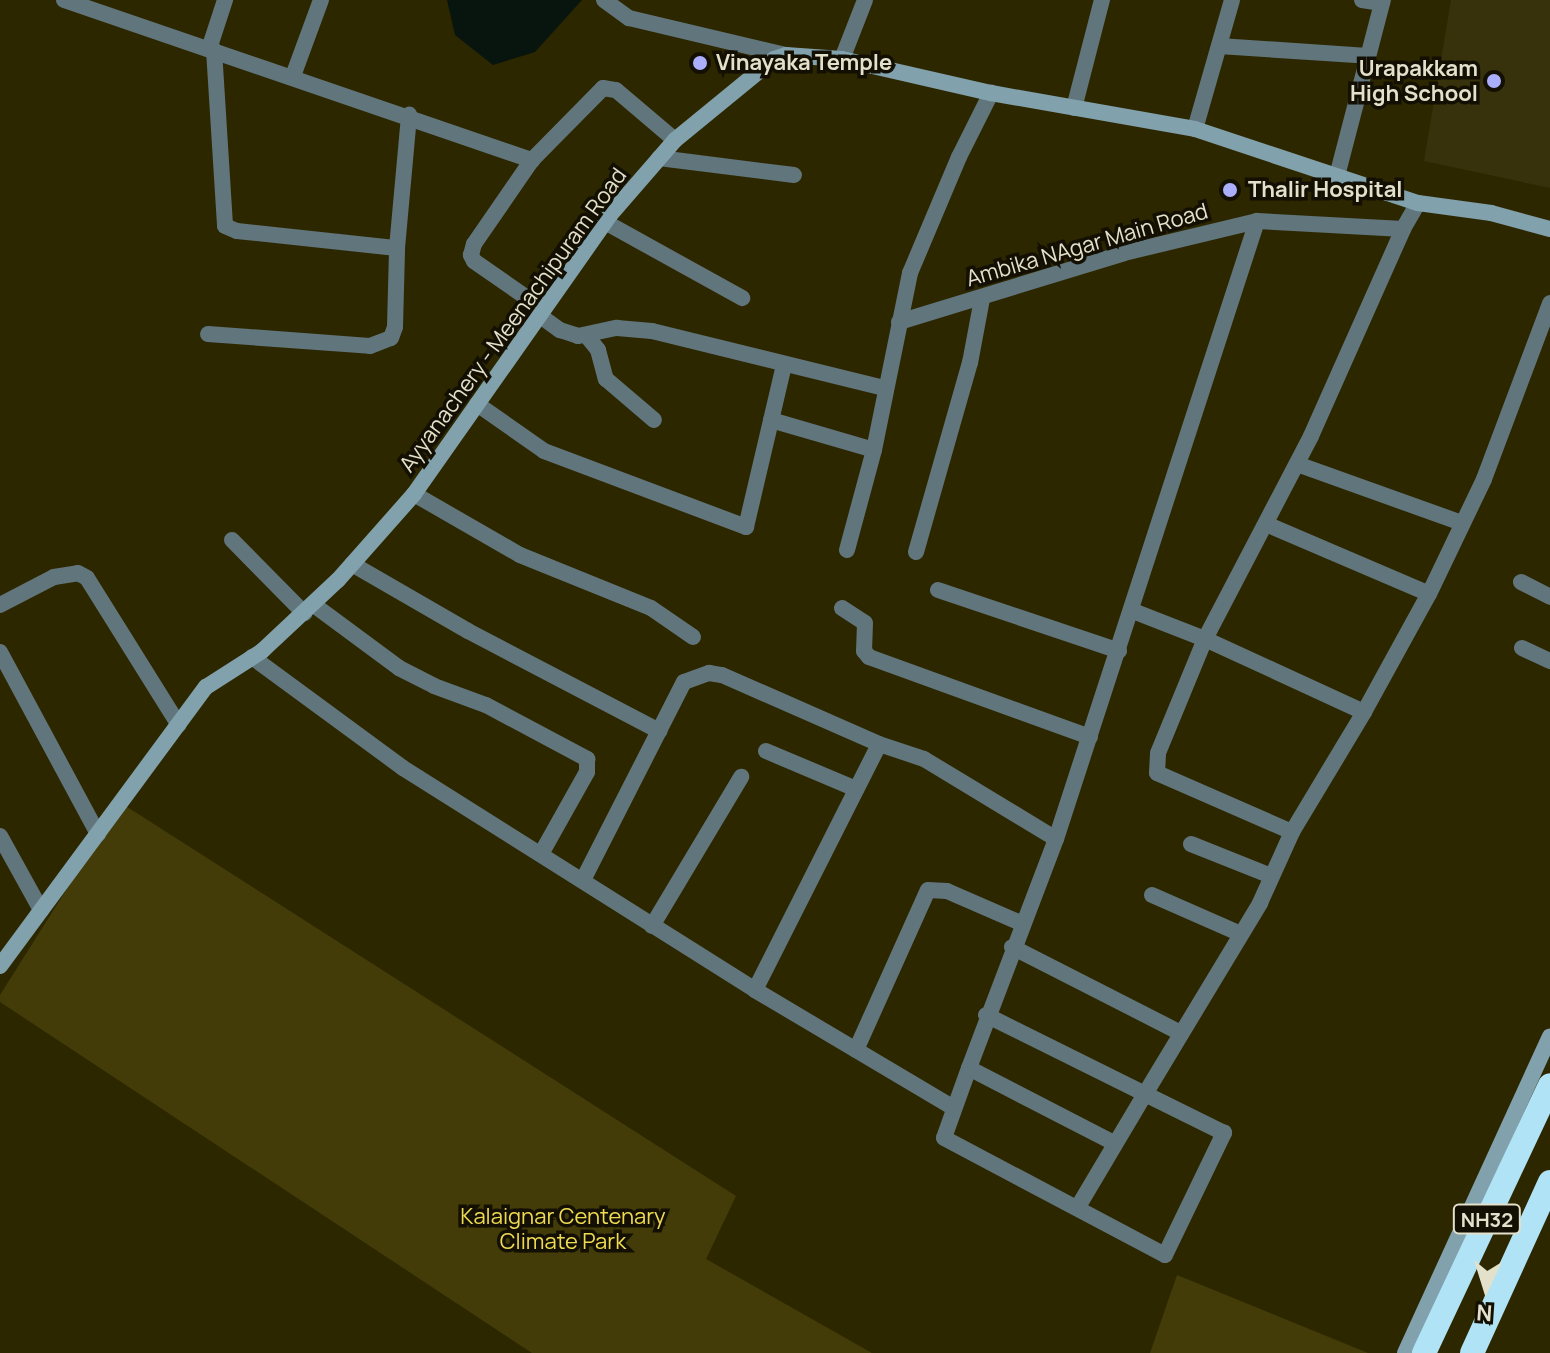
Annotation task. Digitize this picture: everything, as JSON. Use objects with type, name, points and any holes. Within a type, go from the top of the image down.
[{"type":"highway","name":"NH32","points":[[1424,1353],[1550,1085]]},
{"type":"highway","name":"NH32","points":[[1472,1353],[1547,1197]]},
{"type":"street","points":[[64,0],[409,115],[532,160]]},
{"type":"street","points":[[225,0],[212,49],[225,226],[237,231],[397,248]]},
{"type":"street","points":[[293,76],[321,0]]},
{"type":"street","points":[[604,0],[629,18],[786,55],[842,59],[991,93],[1195,129],[1418,203],[1491,213],[1550,229]]},
{"type":"street","points":[[842,59],[865,0]]},
{"type":"street","points":[[1074,108],[1102,0]]},
{"type":"street","points":[[1195,129],[1232,0]]},
{"type":"street","points":[[1337,176],[1383,1],[1362,0]]},
{"type":"street","points":[[1219,46],[1368,56]]},
{"type":"street","name":"Ayyanachery - Meenachipuram Road","points":[[0,966],[206,687],[252,657],[309,609],[414,494],[605,222],[659,158],[675,140],[774,59],[786,55]]},
{"type":"street","points":[[675,140],[616,90],[603,88],[532,160],[474,244],[471,255],[474,261],[560,330],[586,335],[632,328],[884,388]]},
{"type":"street","points":[[847,550],[874,450],[884,388],[910,273],[925,231],[991,93]]},
{"type":"street","points":[[208,334],[370,346],[391,338],[395,327],[397,248],[409,115]]},
{"type":"street","points":[[659,158],[794,175]]},
{"type":"street","points":[[1292,832],[1157,773],[1158,753],[1205,639],[1297,464],[1403,229],[1418,203]]},
{"type":"street","points":[[986,1015],[1224,1133],[1165,1255],[944,1138],[986,1015],[1056,839],[1133,611],[1257,221]]},
{"type":"street","name":"Ambika NAgar Main Road","points":[[899,322],[1124,253],[1257,221],[1403,229]]},
{"type":"street","points":[[605,222],[742,298]]},
{"type":"street","points":[[916,552],[970,363],[982,299]]},
{"type":"street","points":[[1078,1207],[1241,934],[1292,832],[1364,712],[1429,594],[1484,479],[1550,303]]},
{"type":"street","points":[[586,335],[598,350],[606,379],[654,420]]},
{"type":"street","points":[[477,404],[544,451],[746,527],[784,365]]},
{"type":"street","points":[[771,420],[874,450]]},
{"type":"street","points":[[1297,464],[1462,523]]},
{"type":"street","points":[[414,494],[520,555],[651,608],[693,637]]},
{"type":"street","points":[[1266,524],[1429,594]]},
{"type":"street","points":[[232,540],[309,609],[399,668],[434,686],[486,705],[587,759],[587,772],[541,854]]},
{"type":"street","points":[[352,564],[659,731]]},
{"type":"street","points":[[0,605],[54,577],[78,573],[87,578],[179,725]]},
{"type":"street","points":[[1521,582],[1550,597]]},
{"type":"street","points":[[938,590],[1119,651]]},
{"type":"street","points":[[842,608],[867,626],[864,651],[869,657],[1090,737]]},
{"type":"street","points":[[1133,611],[1205,639],[1364,712]]},
{"type":"street","points":[[1522,648],[1550,661]]},
{"type":"street","points":[[0,652],[98,834]]},
{"type":"street","points":[[252,657],[403,768],[755,990],[954,1108]]},
{"type":"street","points":[[583,880],[684,682],[709,673],[722,675],[952,773],[1056,839]]},
{"type":"street","points":[[755,990],[879,744]]},
{"type":"street","points":[[766,751],[856,789]]},
{"type":"street","points":[[652,926],[741,777]]},
{"type":"street","points":[[0,836],[41,910]]},
{"type":"street","points":[[1191,844],[1271,876]]},
{"type":"street","points":[[856,1050],[920,901],[928,890],[947,891],[1023,924]]},
{"type":"street","points":[[1152,895],[1241,934]]},
{"type":"street","points":[[1012,947],[1181,1033]]},
{"type":"street","points":[[1405,1353],[1550,1037]]},
{"type":"street","points":[[969,1068],[1114,1143]]},
{"type":"shaded area","points":[[447,0],[582,0],[535,52],[493,65],[455,35]]},
{"type":"shaded area","name":"Urapakkam High School","points":[[1451,0],[1550,0],[1550,188],[1424,161]]},
{"type":"green space","name":"Kalaignar Centenary Climate Park","points":[[121,803],[736,1196],[706,1259],[872,1353],[532,1353],[0,1002],[0,995]]},
{"type":"green space","points":[[1177,1275],[1368,1353],[1150,1353]]},
{"type":"place","name":"Vinayaka Temple","points":[[700,63]]},
{"type":"place","name":"Urapakkam High School","points":[[1494,81]]},
{"type":"place","name":"Thalir Hospital","points":[[1230,190]]}]
